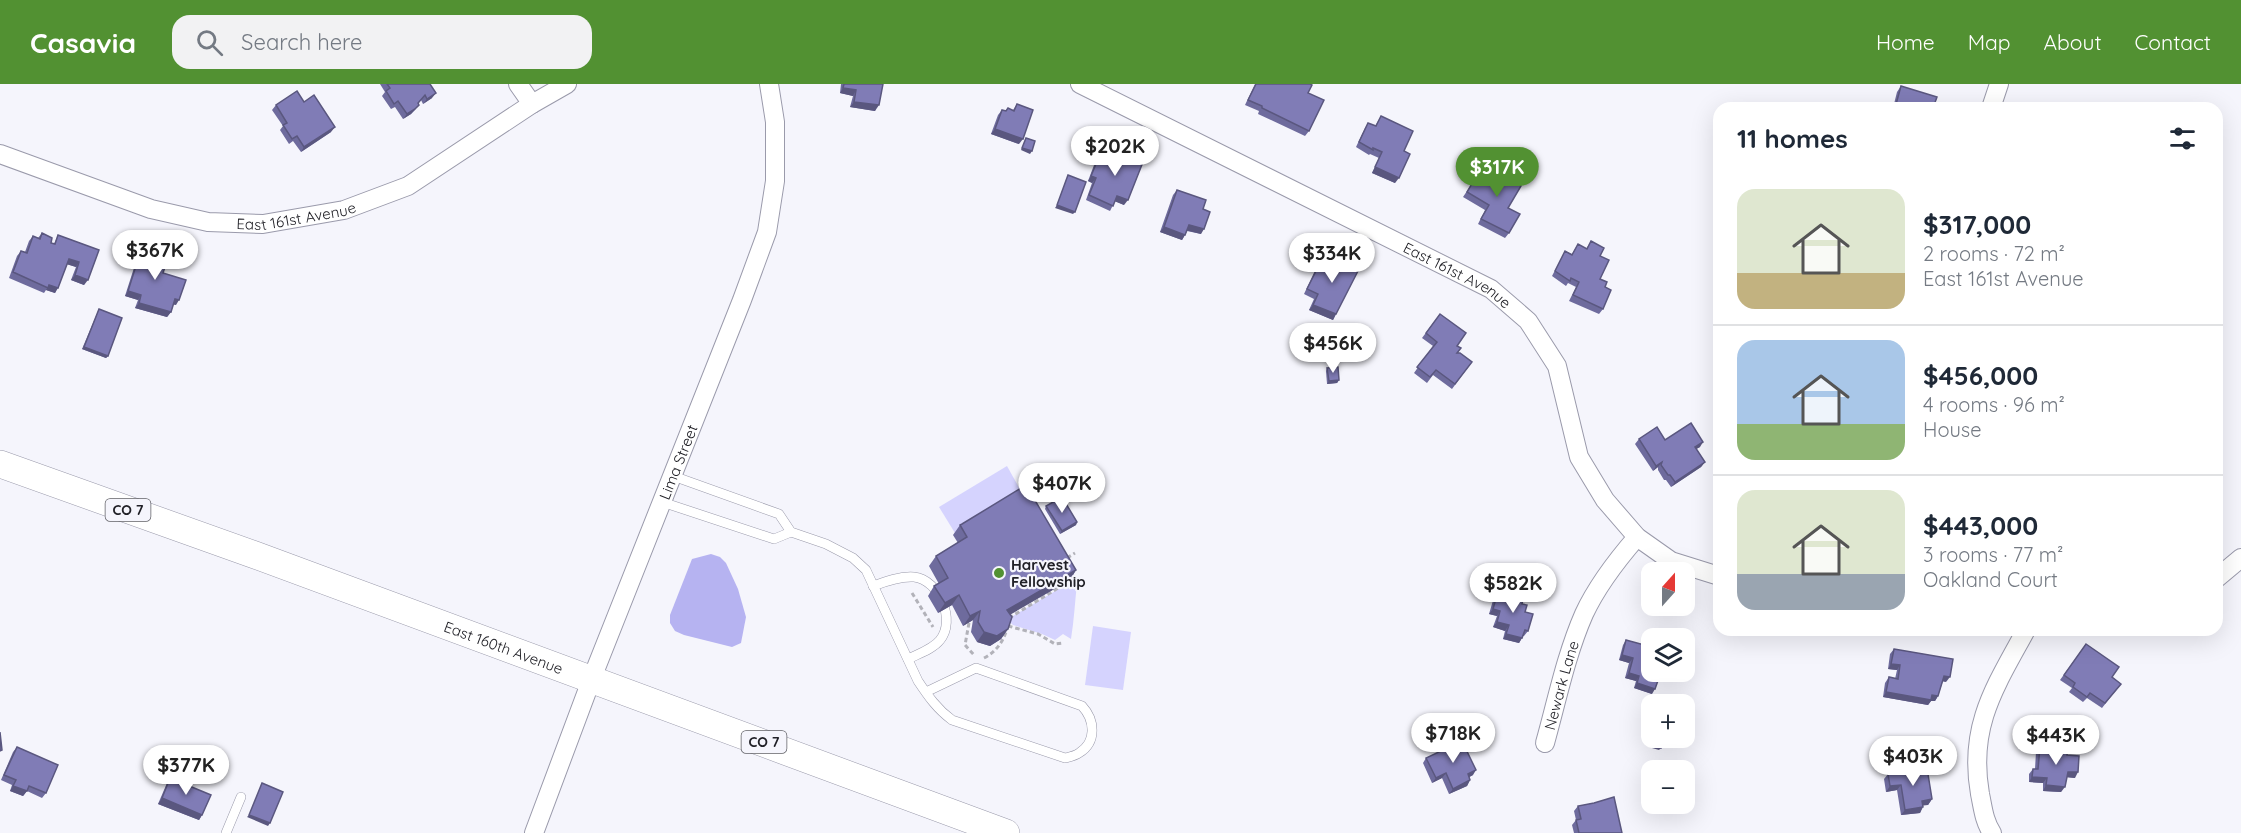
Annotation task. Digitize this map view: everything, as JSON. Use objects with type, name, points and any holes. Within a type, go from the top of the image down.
[{"type":"main road","name":"East 160th Avenue","points":[[0,464],[592,678],[1006,833]]},
{"type":"street","points":[[518,84],[532,104]]},
{"type":"street","name":"East 161st Avenue","points":[[0,154],[151,209],[208,222],[263,224],[344,210],[408,186],[532,104],[567,84]]},
{"type":"street","name":"Lima Street","points":[[534,833],[592,678],[767,232],[775,181],[775,122],[769,84]]},
{"type":"street","name":"East 161st Avenue","points":[[1080,84],[1491,289],[1528,321],[1557,366],[1579,457],[1605,500],[1637,537],[1671,561],[1713,574]]},
{"type":"street","points":[[1993,102],[1999,84]]},
{"type":"street","name":"Newark Lane","points":[[1545,743],[1575,638],[1585,612],[1597,590],[1637,537]]},
{"type":"street","points":[[2223,573],[2241,558]]},
{"type":"street","points":[[1992,833],[1985,823],[1978,782],[1977,740],[1989,696],[2023,636]]},
{"type":"lane","points":[[673,476],[779,514],[791,532],[826,544],[853,558],[866,570],[926,692],[939,711],[952,720],[1065,758],[1079,753],[1088,743],[1093,731],[1090,715],[1082,706],[976,668],[926,692]]},
{"type":"lane","points":[[662,502],[774,539],[791,532]]},
{"type":"lane","points":[[873,586],[899,577],[922,579],[934,588],[945,610],[946,632],[938,643],[908,659]]},
{"type":"lane","points":[[226,833],[241,797]]},
{"type":"path","points":[[1062,561],[1075,553]]},
{"type":"path","points":[[969,623],[966,645],[974,656],[981,659],[993,652],[1004,639],[1008,626],[1006,619],[1073,579],[1067,570]]},
{"type":"path","points":[[912,593],[933,627]]},
{"type":"path","points":[[1008,626],[1038,634],[1055,644],[1064,643]]},
{"type":"shaded area","points":[[1007,466],[1022,493],[955,533],[939,507]]},
{"type":"shaded area","points":[[711,554],[720,557],[726,563],[738,589],[746,617],[741,643],[732,647],[684,635],[675,631],[670,623],[670,615],[692,559]]},
{"type":"shaded area","points":[[1074,580],[1077,583],[1071,639],[1063,634],[1055,640],[1010,622],[1013,616]]},
{"type":"shaded area","points":[[1093,626],[1131,632],[1123,690],[1085,685]]},
{"type":"building","points":[[387,84],[430,84],[436,93],[427,99],[425,95],[418,103],[419,105],[407,114],[398,101],[394,104],[386,91],[390,88]]},
{"type":"building","points":[[844,84],[883,84],[879,105],[854,102],[856,90],[843,88]]},
{"type":"building","points":[[1256,84],[1312,85],[1308,93],[1324,100],[1309,131],[1248,100]]},
{"type":"building","points":[[1901,86],[1937,97],[1935,102],[1897,102]]},
{"type":"building","points":[[297,91],[304,102],[314,95],[335,127],[304,147],[297,136],[292,139],[283,125],[287,123],[276,105]]},
{"type":"building","points":[[1017,104],[1033,110],[1023,139],[995,129],[1002,110],[1006,111],[1008,108],[1014,111]]},
{"type":"building","points":[[1381,116],[1413,131],[1404,151],[1410,154],[1399,178],[1375,167],[1382,152],[1359,142],[1368,123],[1376,126]]},
{"type":"building","points":[[1026,138],[1035,141],[1032,151],[1022,148]]},
{"type":"building","points":[[1108,148],[1126,158],[1125,161],[1129,162],[1130,157],[1143,162],[1128,200],[1117,196],[1113,206],[1089,195],[1096,178],[1091,176],[1098,159],[1103,161]]},
{"type":"building","points":[[1488,165],[1521,186],[1508,208],[1520,214],[1509,233],[1481,219],[1489,205],[1467,192],[1473,182],[1477,184]]},
{"type":"building","points":[[1068,175],[1086,182],[1075,212],[1057,205]]},
{"type":"building","points":[[1177,190],[1206,200],[1203,209],[1210,212],[1204,229],[1189,225],[1185,235],[1164,227]]},
{"type":"building","points":[[42,233],[52,238],[51,243],[55,244],[58,235],[99,250],[88,280],[75,275],[79,262],[69,259],[58,288],[49,285],[48,288],[13,272],[21,251],[27,253],[33,236],[40,239]]},
{"type":"building","points":[[1591,241],[1604,248],[1600,256],[1609,260],[1600,279],[1607,282],[1605,287],[1611,290],[1603,309],[1573,295],[1579,282],[1571,278],[1570,281],[1555,271],[1565,251],[1572,255],[1578,244],[1587,249]]},
{"type":"building","points":[[142,247],[169,255],[163,273],[186,280],[179,300],[175,299],[171,312],[139,303],[141,295],[128,291]]},
{"type":"building","points":[[1325,253],[1335,258],[1333,262],[1337,264],[1338,262],[1349,268],[1350,266],[1359,269],[1336,314],[1313,305],[1318,294],[1307,289]]},
{"type":"building","points":[[99,309],[122,318],[108,356],[84,347]]},
{"type":"building","points":[[1440,314],[1466,333],[1457,346],[1461,348],[1457,353],[1472,362],[1455,384],[1436,370],[1430,377],[1417,367],[1437,342],[1426,333]]},
{"type":"building","points":[[1338,367],[1339,380],[1329,381],[1327,368]]},
{"type":"building","points":[[1691,423],[1703,442],[1695,447],[1705,462],[1675,482],[1661,465],[1662,462],[1656,466],[1639,439],[1657,427],[1665,440]]},
{"type":"building","name":"Harvest Fellowship","points":[[1026,485],[1076,570],[1007,610],[1012,617],[1008,629],[997,636],[984,632],[978,622],[980,611],[970,616],[959,595],[945,603],[934,586],[948,578],[936,556],[967,537],[960,525]]},
{"type":"building","points":[[1062,497],[1077,522],[1062,531],[1046,506]]},
{"type":"building","points":[[1498,591],[1523,599],[1522,604],[1527,605],[1525,612],[1533,614],[1528,631],[1525,630],[1522,638],[1506,634],[1509,625],[1497,622],[1500,611],[1493,609]]},
{"type":"building","points":[[1626,640],[1641,644],[1641,682],[1657,682],[1655,689],[1637,683],[1639,676],[1629,673],[1633,658],[1622,655]]},
{"type":"building","points":[[2086,644],[2119,667],[2112,677],[2121,684],[2105,703],[2090,693],[2087,697],[2073,687],[2075,683],[2064,675]]},
{"type":"building","points":[[1894,649],[1953,659],[1950,677],[1944,676],[1938,696],[1932,695],[1931,700],[1886,692],[1889,677],[1898,679],[1900,665],[1891,664]]},
{"type":"building","points":[[1462,741],[1476,770],[1468,774],[1470,780],[1453,789],[1446,773],[1436,778],[1426,758]]},
{"type":"building","points":[[17,747],[58,765],[46,793],[29,786],[27,791],[13,786],[16,780],[4,775]]},
{"type":"building","points":[[2040,747],[2068,748],[2067,755],[2079,756],[2078,772],[2068,772],[2065,787],[2046,785],[2047,778],[2032,777],[2033,769],[2038,769]]},
{"type":"building","points":[[1927,768],[1932,799],[1922,801],[1923,807],[1905,810],[1901,785],[1890,786],[1888,774]]},
{"type":"building","points":[[170,778],[211,795],[202,815],[162,798]]},
{"type":"building","points":[[262,783],[283,792],[270,823],[249,815]]},
{"type":"building","points":[[1614,797],[1622,833],[1579,833],[1576,820],[1581,819],[1578,806]]},
{"type":"place","name":"Harvest Fellowship","points":[[999,573]]}]
